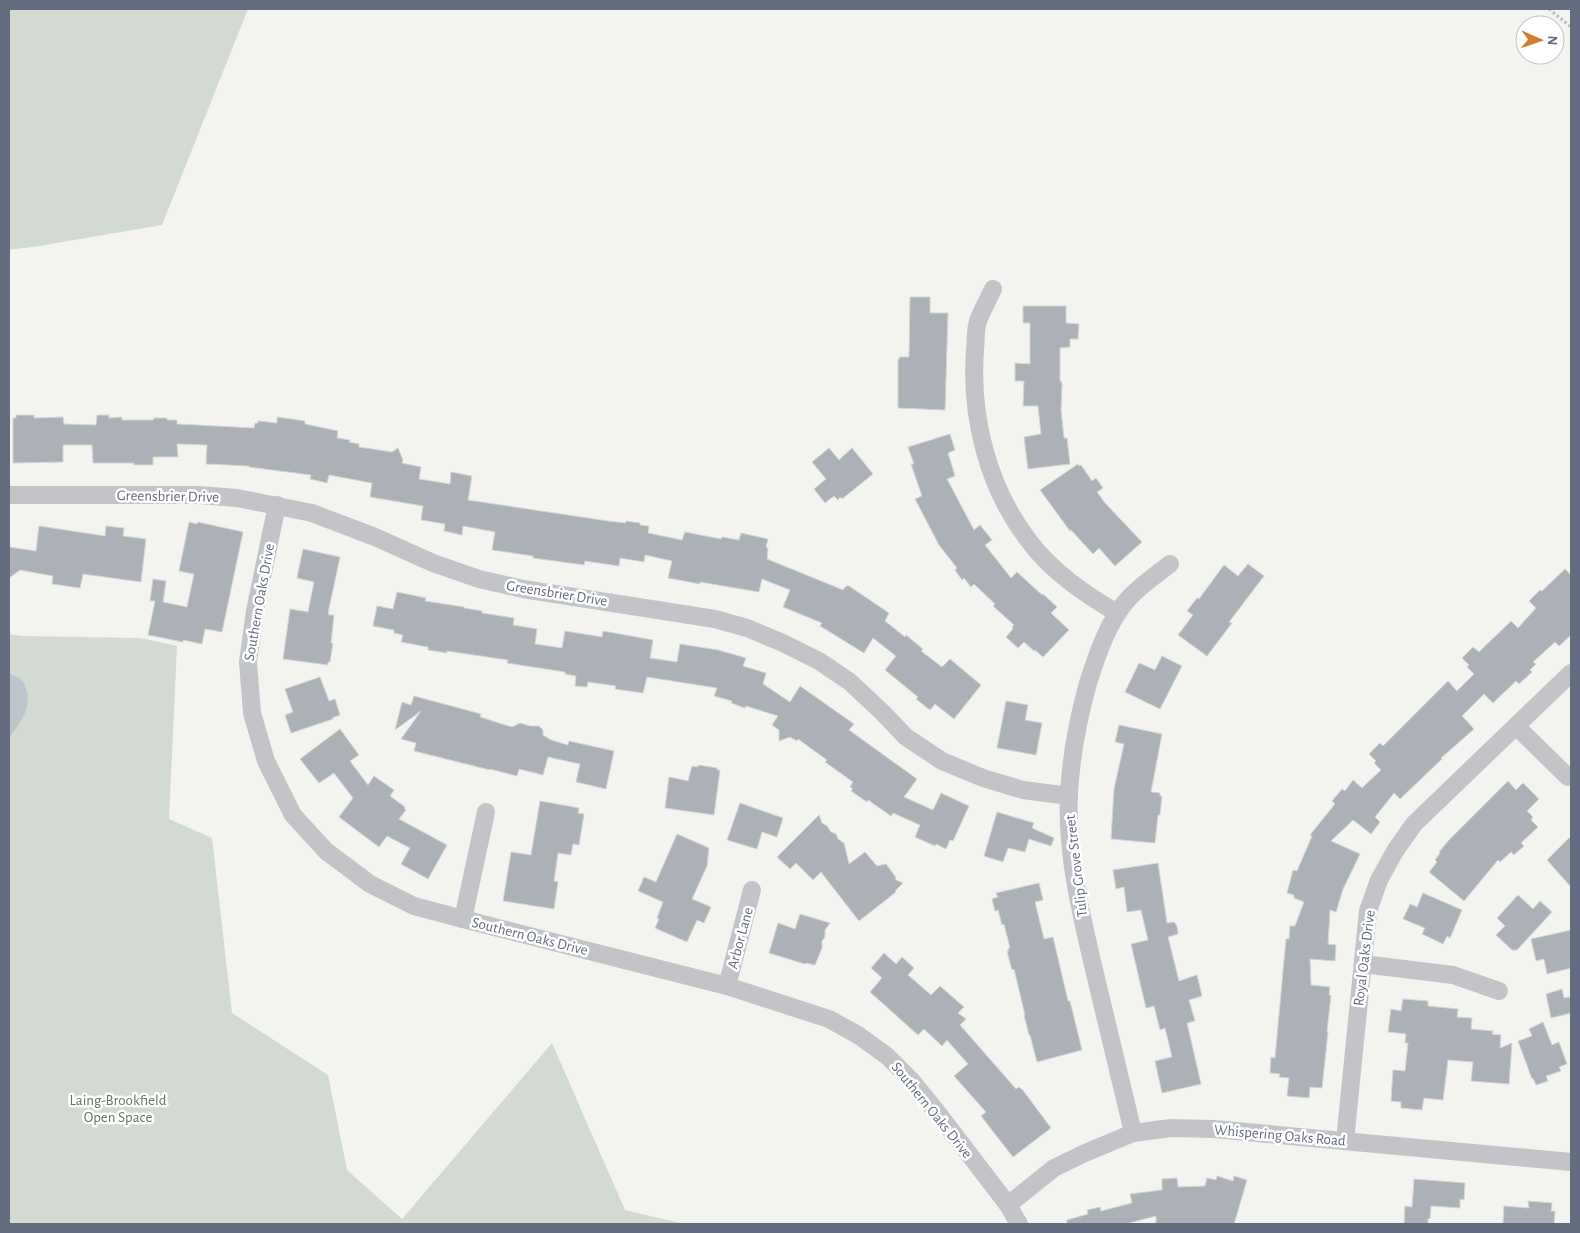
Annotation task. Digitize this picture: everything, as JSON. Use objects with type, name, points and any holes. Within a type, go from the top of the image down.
[{"type":"street","points":[[993,289],[978,322],[973,375],[978,426],[992,473],[1008,512],[1030,543],[1054,569],[1083,592],[1117,614]]},
{"type":"street","name":"Greensbrier Drive","points":[[9,495],[199,495],[238,498],[312,513],[375,537],[433,563],[479,579],[523,589],[715,619],[746,628],[783,643],[819,661],[850,682],[906,737],[942,761],[983,778],[1022,790],[1069,796]]},
{"type":"street","name":"Southern Oaks Drive","points":[[277,505],[255,610],[248,662],[252,713],[266,761],[293,815],[326,851],[370,884],[414,906],[727,986],[829,1019],[858,1035],[887,1056],[910,1080],[1008,1205],[1019,1224]]},
{"type":"street","name":"Tulip Grove Street","points":[[1133,1133],[1082,921],[1070,834],[1069,796],[1074,748],[1081,709],[1103,642],[1117,614],[1129,597],[1170,564]]},
{"type":"street","name":"Royal Oaks Drive","points":[[1345,1141],[1368,911],[1379,880],[1395,851],[1414,824],[1571,673]]},
{"type":"street","points":[[1516,726],[1568,776]]},
{"type":"street","points":[[463,919],[486,812]]},
{"type":"street","name":"Arbor Lane","points":[[727,986],[752,890]]},
{"type":"street","points":[[1363,964],[1454,975],[1499,991]]},
{"type":"street","name":"Whispering Oaks Road","points":[[1008,1205],[1054,1168],[1085,1153],[1133,1133],[1172,1128],[1214,1129],[1571,1162]]},
{"type":"path","points":[[1549,9],[1571,27]]},
{"type":"green space","points":[[9,9],[248,9],[162,225],[9,250]]},
{"type":"green space","name":"Laing-Brookfield Open Space","points":[[9,634],[22,636],[140,638],[177,646],[169,819],[212,838],[232,1013],[328,1075],[347,1170],[402,1219],[552,1043],[625,1210],[685,1224],[9,1224]]},
{"type":"shaded area","points":[[9,674],[23,681],[27,690],[28,701],[24,716],[9,738]]},
{"type":"building","points":[[910,297],[930,297],[930,313],[948,313],[945,410],[898,408],[898,360],[900,357],[909,357]]},
{"type":"building","points":[[1023,306],[1066,306],[1066,323],[1079,324],[1078,339],[1070,339],[1070,347],[1060,348],[1061,410],[1064,438],[1067,438],[1070,464],[1028,469],[1024,437],[1041,434],[1038,406],[1023,406],[1024,381],[1015,381],[1015,363],[1030,364],[1030,323],[1023,323]]},
{"type":"building","points":[[16,415],[34,415],[34,418],[63,417],[64,424],[96,425],[97,415],[109,415],[109,418],[122,417],[122,420],[167,418],[167,420],[177,420],[177,424],[254,428],[255,423],[258,423],[258,421],[277,423],[277,417],[305,421],[305,424],[338,431],[337,438],[350,440],[349,442],[359,444],[359,447],[392,452],[398,448],[403,460],[402,463],[421,467],[419,479],[450,484],[451,472],[472,476],[468,500],[608,521],[640,523],[640,525],[649,526],[648,533],[682,540],[685,532],[721,539],[722,537],[739,540],[741,533],[768,539],[766,547],[768,548],[767,559],[843,590],[846,586],[849,586],[889,613],[885,621],[905,637],[906,635],[923,649],[921,651],[942,667],[950,659],[981,685],[954,719],[935,704],[930,710],[916,699],[918,697],[885,670],[896,656],[873,638],[864,653],[820,626],[822,623],[783,607],[790,590],[762,579],[759,592],[668,578],[672,561],[645,555],[644,562],[620,558],[619,566],[585,561],[584,565],[492,550],[495,532],[463,526],[462,535],[444,531],[445,524],[421,520],[423,506],[370,497],[372,483],[329,475],[327,483],[310,479],[311,475],[249,466],[206,464],[207,445],[177,444],[178,457],[153,457],[153,465],[93,463],[92,445],[63,445],[63,462],[13,463],[13,418],[16,418]]},
{"type":"building","points":[[950,434],[955,450],[948,453],[955,476],[947,479],[974,530],[980,525],[992,540],[985,545],[1011,578],[1017,572],[1043,594],[1057,607],[1051,613],[1069,630],[1043,657],[1024,642],[1018,648],[1006,637],[1014,625],[993,606],[995,604],[974,584],[971,587],[964,578],[962,580],[955,570],[957,568],[939,545],[915,499],[922,496],[911,464],[914,464],[908,447]]},
{"type":"building","points":[[829,448],[839,460],[852,448],[873,474],[842,499],[840,497],[838,500],[834,496],[825,503],[814,489],[826,479],[812,462]]},
{"type":"building","points":[[1078,464],[1079,466],[1081,465],[1092,481],[1096,478],[1103,488],[1097,492],[1142,542],[1115,566],[1099,548],[1093,554],[1070,531],[1040,490]]},
{"type":"building","points":[[189,522],[197,524],[198,522],[243,532],[222,632],[205,629],[202,644],[148,635],[155,601],[150,601],[153,579],[166,581],[163,602],[187,607],[194,574],[179,571]]},
{"type":"building","points":[[39,526],[105,536],[106,526],[124,528],[123,536],[146,539],[141,582],[83,574],[80,588],[52,584],[53,576],[20,570],[9,578],[9,547],[36,551]]},
{"type":"building","points":[[303,549],[340,557],[328,613],[329,615],[334,615],[331,643],[333,643],[328,665],[283,659],[290,609],[308,612],[314,582],[297,578]]},
{"type":"building","points":[[1248,564],[1264,576],[1229,622],[1232,623],[1207,656],[1178,635],[1193,615],[1187,611],[1197,598],[1199,599],[1224,565],[1238,576]]},
{"type":"building","points":[[1565,569],[1571,575],[1571,635],[1559,646],[1555,642],[1533,662],[1536,664],[1530,670],[1532,672],[1519,684],[1516,681],[1493,703],[1484,694],[1462,716],[1474,729],[1441,758],[1400,799],[1394,793],[1375,817],[1380,822],[1371,834],[1353,820],[1331,841],[1360,854],[1343,889],[1336,912],[1330,910],[1328,944],[1336,945],[1335,961],[1310,959],[1311,985],[1330,987],[1329,995],[1331,995],[1322,1088],[1310,1087],[1309,1098],[1287,1096],[1289,1078],[1279,1077],[1280,1074],[1270,1073],[1271,1057],[1275,1058],[1286,939],[1289,939],[1290,926],[1295,926],[1304,902],[1294,898],[1294,895],[1287,893],[1293,870],[1297,871],[1312,836],[1310,835],[1335,804],[1332,801],[1342,789],[1345,791],[1353,780],[1362,788],[1381,770],[1369,754],[1380,743],[1383,746],[1448,681],[1457,691],[1474,674],[1462,658],[1473,647],[1479,652],[1511,621],[1518,628],[1536,608],[1529,601]]},
{"type":"building","points":[[397,592],[426,598],[425,601],[514,618],[513,625],[537,629],[535,644],[562,648],[565,631],[602,637],[603,631],[653,640],[650,658],[677,662],[680,644],[718,650],[746,658],[743,666],[766,673],[763,684],[790,702],[800,686],[854,724],[849,730],[917,779],[904,797],[933,810],[941,793],[969,806],[953,841],[950,840],[946,849],[936,844],[935,846],[915,837],[920,825],[893,813],[891,816],[851,791],[853,789],[850,787],[853,782],[798,739],[797,741],[790,737],[779,741],[779,730],[772,725],[778,716],[746,706],[745,708],[731,703],[732,701],[714,696],[717,688],[647,677],[643,693],[615,689],[616,686],[588,682],[587,687],[575,686],[576,676],[565,674],[565,672],[507,663],[508,660],[428,650],[428,647],[401,642],[403,635],[394,633],[394,630],[373,626],[377,606],[393,609]]},
{"type":"building","points":[[1162,656],[1182,666],[1160,709],[1125,692],[1139,663],[1155,670]]},
{"type":"building","points":[[320,677],[329,701],[335,699],[340,715],[291,733],[285,715],[293,712],[285,689]]},
{"type":"building","points":[[414,696],[481,714],[480,717],[512,727],[520,723],[539,726],[543,730],[543,735],[551,740],[568,745],[569,741],[614,751],[606,789],[576,782],[580,764],[548,757],[543,775],[519,769],[517,776],[414,751],[416,743],[401,739],[421,711],[395,730],[402,702],[411,705]]},
{"type":"building","points":[[1006,701],[1028,705],[1025,720],[1042,723],[1036,755],[997,748]]},
{"type":"building","points":[[1119,725],[1162,734],[1151,792],[1160,793],[1160,796],[1162,796],[1155,843],[1111,839],[1114,789],[1124,744],[1115,742]]},
{"type":"building","points":[[340,729],[359,755],[350,761],[368,785],[374,776],[394,790],[390,796],[405,807],[406,810],[399,819],[447,845],[428,879],[401,864],[410,848],[387,836],[379,847],[339,817],[353,798],[334,773],[319,783],[300,759]]},
{"type":"building","points":[[698,765],[720,770],[714,815],[665,808],[669,777],[688,781],[692,766],[698,767]]},
{"type":"building","points":[[1508,781],[1516,790],[1523,783],[1539,799],[1527,811],[1533,817],[1531,820],[1538,827],[1521,843],[1524,846],[1514,855],[1511,852],[1500,862],[1498,860],[1464,901],[1429,872],[1437,862],[1435,860],[1439,852],[1449,840]]},
{"type":"building","points":[[540,801],[579,808],[578,813],[584,814],[579,845],[573,844],[571,855],[558,853],[554,881],[558,882],[554,909],[503,901],[511,852],[531,855]]},
{"type":"building","points":[[740,803],[783,818],[777,837],[762,832],[757,849],[727,840]]},
{"type":"building","points":[[997,812],[1034,823],[1032,828],[1054,838],[1051,846],[1029,839],[1025,852],[1008,848],[1003,862],[984,856]]},
{"type":"building","points":[[819,815],[822,823],[844,843],[849,864],[865,852],[877,866],[886,864],[896,880],[903,883],[896,892],[859,921],[821,872],[813,880],[796,863],[790,869],[777,857]]},
{"type":"building","points":[[677,834],[709,848],[707,866],[692,899],[711,907],[704,923],[697,920],[687,942],[655,928],[663,902],[638,891],[644,877],[656,882]]},
{"type":"building","points":[[1571,836],[1571,887],[1547,860]]},
{"type":"building","points":[[1158,863],[1167,923],[1174,922],[1177,926],[1178,934],[1168,937],[1179,981],[1197,975],[1202,996],[1189,1000],[1195,1021],[1187,1023],[1201,1084],[1162,1093],[1155,1061],[1172,1057],[1165,1028],[1160,1030],[1154,1006],[1146,1008],[1131,944],[1148,940],[1141,910],[1127,912],[1124,887],[1116,889],[1113,870]]},
{"type":"building","points":[[1039,883],[1043,900],[1035,902],[1044,939],[1053,937],[1082,1050],[1037,1062],[1014,969],[1012,970],[1007,951],[1010,948],[1004,924],[1002,925],[998,910],[995,911],[992,899],[998,897],[996,893]]},
{"type":"building","points":[[1423,893],[1462,910],[1450,938],[1447,936],[1443,944],[1422,934],[1425,928],[1403,919],[1410,904],[1417,907]]},
{"type":"building","points":[[1518,895],[1533,909],[1540,901],[1552,912],[1517,950],[1512,950],[1496,935],[1505,926],[1497,918]]},
{"type":"building","points":[[800,914],[830,923],[825,930],[822,948],[815,965],[805,964],[769,953],[778,923],[795,929]]},
{"type":"building","points":[[1571,930],[1571,968],[1547,974],[1544,959],[1536,961],[1531,939]]},
{"type":"building","points":[[884,953],[896,964],[902,957],[914,968],[908,975],[931,995],[940,986],[964,1007],[958,1013],[966,1019],[960,1025],[1016,1089],[1019,1087],[1022,1089],[1051,1128],[1013,1157],[981,1116],[986,1112],[954,1076],[968,1064],[947,1040],[942,1046],[924,1029],[918,1035],[870,992],[882,978],[871,968]]},
{"type":"building","points":[[1562,989],[1564,998],[1571,997],[1571,1013],[1551,1018],[1546,994]]},
{"type":"building","points":[[1403,999],[1428,1001],[1428,1006],[1458,1009],[1457,1017],[1472,1018],[1471,1029],[1493,1031],[1492,1034],[1501,1035],[1500,1048],[1512,1043],[1509,1084],[1471,1081],[1473,1062],[1448,1060],[1443,1100],[1424,1098],[1422,1110],[1401,1108],[1401,1102],[1391,1101],[1393,1070],[1405,1071],[1408,1043],[1405,1043],[1406,1034],[1388,1032],[1391,1009],[1401,1011]]},
{"type":"building","points":[[1543,1022],[1552,1045],[1559,1042],[1567,1064],[1559,1067],[1561,1071],[1546,1076],[1548,1081],[1536,1085],[1518,1041],[1532,1036],[1529,1029]]},
{"type":"building","points":[[1217,1176],[1233,1181],[1234,1176],[1247,1180],[1234,1224],[1156,1224],[1156,1216],[1125,1224],[1067,1224],[1067,1220],[1088,1214],[1087,1210],[1100,1207],[1101,1211],[1132,1203],[1130,1194],[1162,1190],[1162,1179],[1177,1178],[1178,1187],[1205,1186],[1207,1178],[1216,1180]]},
{"type":"building","points":[[1414,1179],[1465,1183],[1464,1200],[1460,1199],[1460,1208],[1431,1206],[1428,1224],[1404,1224],[1405,1206],[1412,1207]]},
{"type":"building","points":[[1528,1201],[1552,1203],[1551,1211],[1555,1211],[1554,1224],[1503,1223],[1504,1206],[1529,1208]]}]
